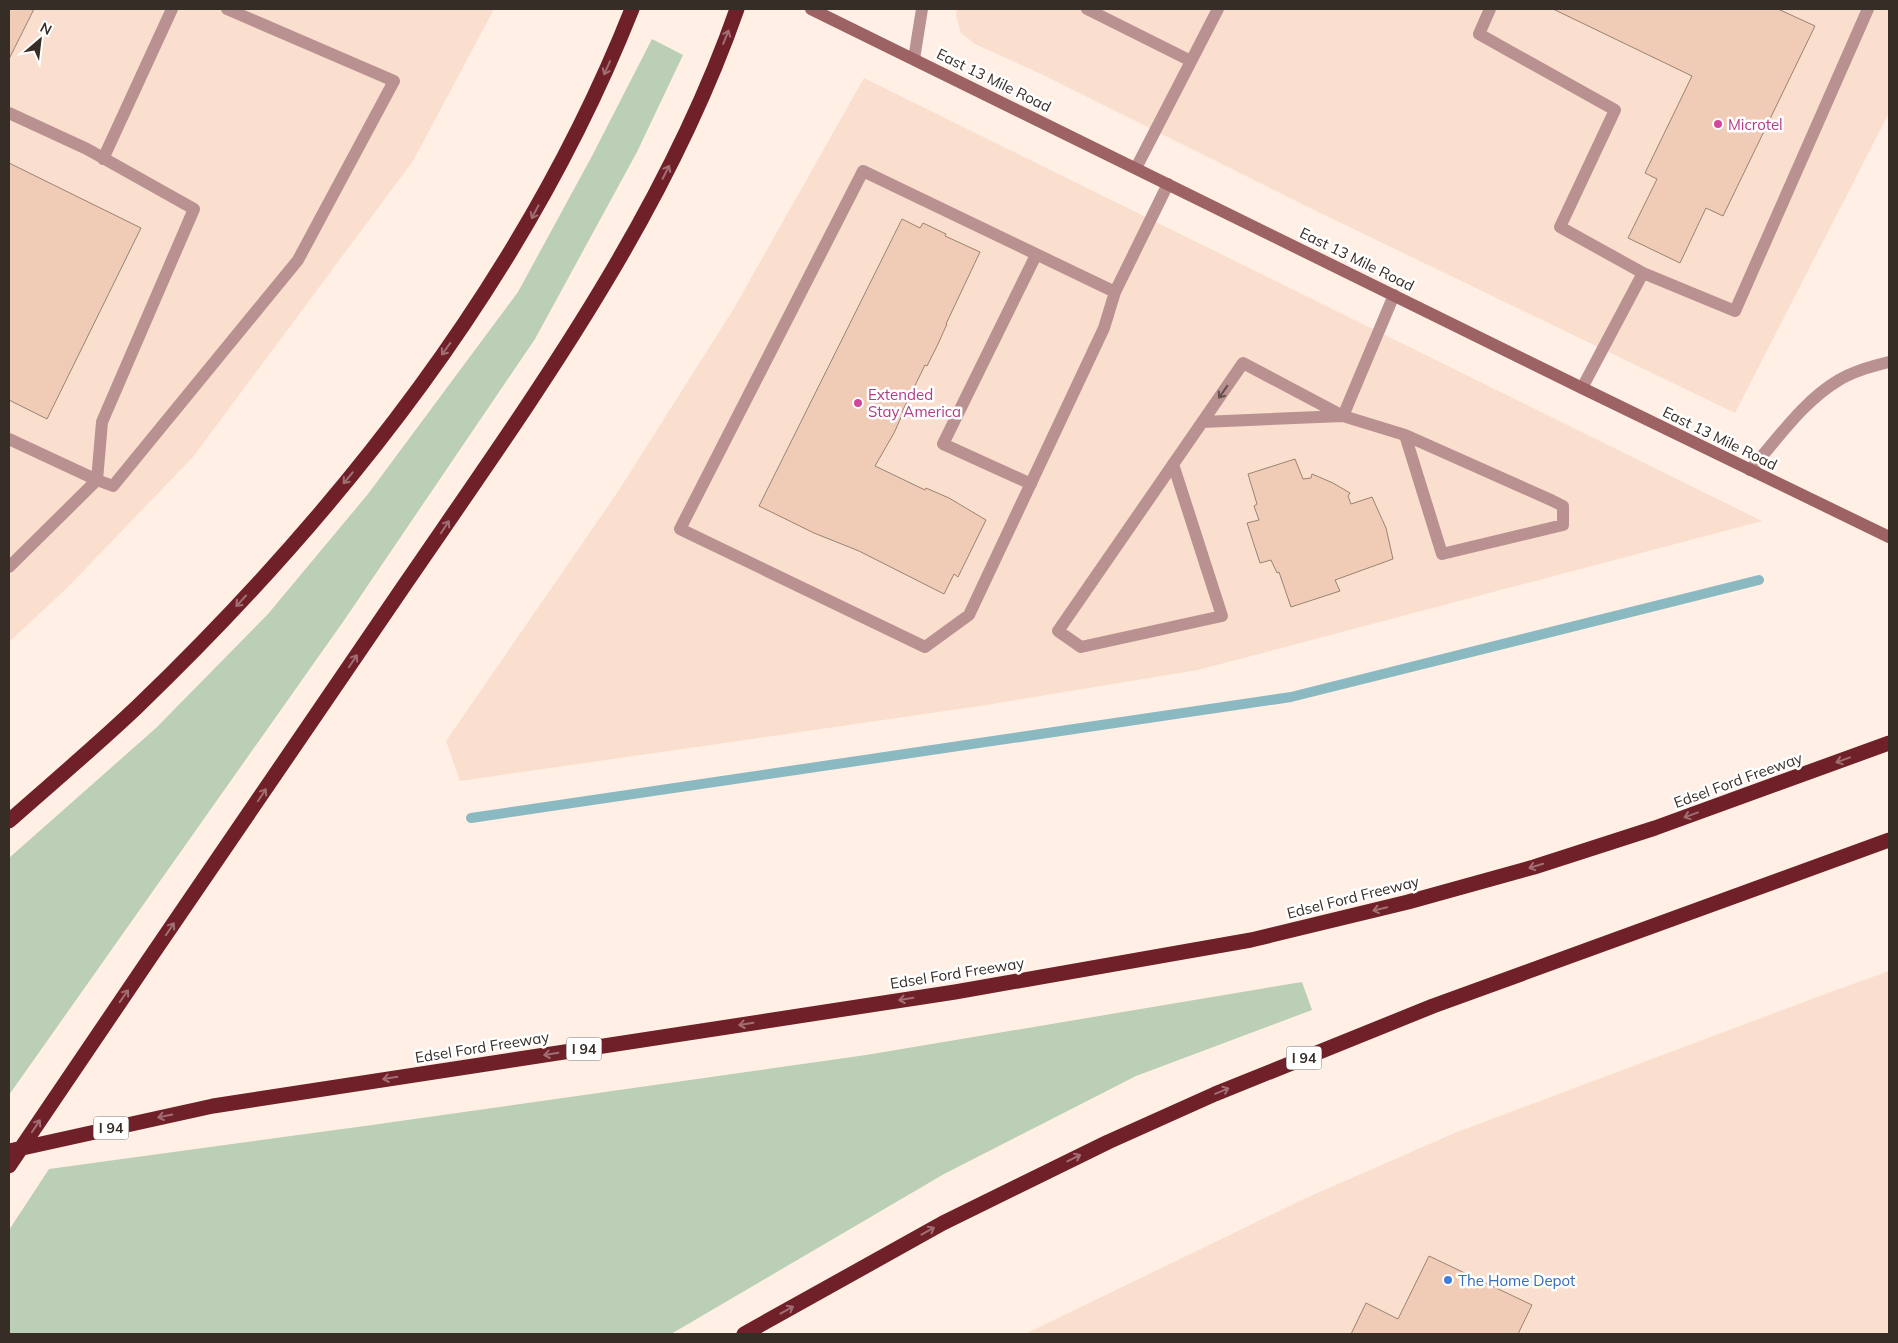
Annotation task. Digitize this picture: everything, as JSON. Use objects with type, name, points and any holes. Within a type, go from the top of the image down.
[{"type":"highway","points":[[9,821],[136,708],[258,584],[356,469],[408,402],[457,335],[529,222],[582,122],[632,9]]},
{"type":"highway","points":[[9,1166],[481,475],[600,292],[644,216],[694,117],[737,9]]},
{"type":"highway","name":"Edsel Ford Freeway","points":[[9,1151],[213,1106],[955,992],[1251,940],[1408,902],[1534,867],[1655,828],[1889,743]]},
{"type":"highway","name":"I 94","points":[[744,1334],[943,1223],[1108,1142],[1215,1094],[1433,1006],[1889,840]]},
{"type":"main road","name":"East 13 Mile Road","points":[[811,9],[1889,537]]},
{"type":"street","points":[[103,158],[172,9]]},
{"type":"street","points":[[9,439],[114,486],[298,260],[394,81],[227,9]]},
{"type":"street","points":[[914,59],[922,9]]},
{"type":"street","points":[[1087,9],[1191,61]]},
{"type":"street","points":[[1136,168],[1218,9]]},
{"type":"street","points":[[1490,9],[1479,34],[1615,110],[1560,227],[1644,273],[1735,310],[1868,9]]},
{"type":"street","points":[[9,113],[103,158],[194,209],[102,422],[97,480],[9,567]]},
{"type":"street","points":[[1115,292],[863,171],[680,529],[925,647],[970,615],[1104,328],[1115,292],[1168,184]]},
{"type":"street","points":[[1031,484],[943,444],[1036,255]]},
{"type":"street","points":[[1582,388],[1644,273]]},
{"type":"street","points":[[1343,416],[1394,295]]},
{"type":"street","points":[[1750,470],[1809,403],[1838,380],[1870,366],[1889,362]]},
{"type":"street","points":[[1174,464],[1222,616],[1081,647],[1058,631],[1243,363],[1343,416],[1405,435],[1563,506],[1563,526],[1442,554],[1405,435]]},
{"type":"street","points":[[1202,422],[1343,416]]},
{"type":"shaded area","points":[[9,9],[494,9],[413,161],[193,457],[67,588],[9,642]]},
{"type":"shaded area","points":[[957,9],[1889,9],[1889,113],[1735,413],[1312,209],[1043,75],[975,44],[961,33],[956,16]]},
{"type":"shaded area","points":[[864,78],[1762,521],[1198,670],[980,706],[460,781],[446,741],[617,493],[733,310]]},
{"type":"shaded area","points":[[1889,971],[1889,1334],[1025,1334],[1306,1198],[1457,1132]]},
{"type":"green space","points":[[652,39],[683,55],[637,152],[535,339],[345,619],[9,1095],[9,858],[156,728],[268,614],[368,494],[518,292],[592,156]]},
{"type":"green space","points":[[1302,982],[1312,1010],[1136,1076],[944,1174],[671,1334],[9,1334],[9,1230],[49,1169],[866,1055]]},
{"type":"building","points":[[9,9],[34,9],[9,59]]},
{"type":"building","name":"Microtel","points":[[1553,9],[1778,9],[1815,26],[1723,216],[1706,208],[1680,263],[1628,238],[1657,179],[1645,173],[1692,76]]},
{"type":"building","points":[[9,163],[141,228],[47,419],[9,400]]},
{"type":"building","name":"Extended Stay America","points":[[902,219],[920,228],[923,223],[946,234],[945,236],[980,252],[938,344],[927,366],[925,365],[894,433],[875,466],[925,490],[926,488],[949,498],[986,520],[958,577],[954,574],[944,594],[859,551],[814,533],[759,506]]},
{"type":"building","points":[[1295,459],[1303,479],[1311,478],[1312,474],[1333,483],[1350,493],[1348,496],[1351,504],[1372,497],[1386,528],[1393,559],[1335,580],[1340,591],[1291,607],[1279,572],[1277,573],[1271,560],[1260,563],[1247,523],[1259,520],[1254,506],[1257,504],[1248,474]]},
{"type":"building","name":"The Home Depot","points":[[1429,1256],[1532,1305],[1518,1334],[1351,1334],[1366,1303],[1398,1319]]},
{"type":"waterway","points":[[471,818],[1291,697],[1759,580]]},
{"type":"place","name":"Microtel","points":[[1718,124]]},
{"type":"place","name":"Extended Stay America","points":[[858,403]]},
{"type":"place","name":"The Home Depot","points":[[1448,1280]]}]
